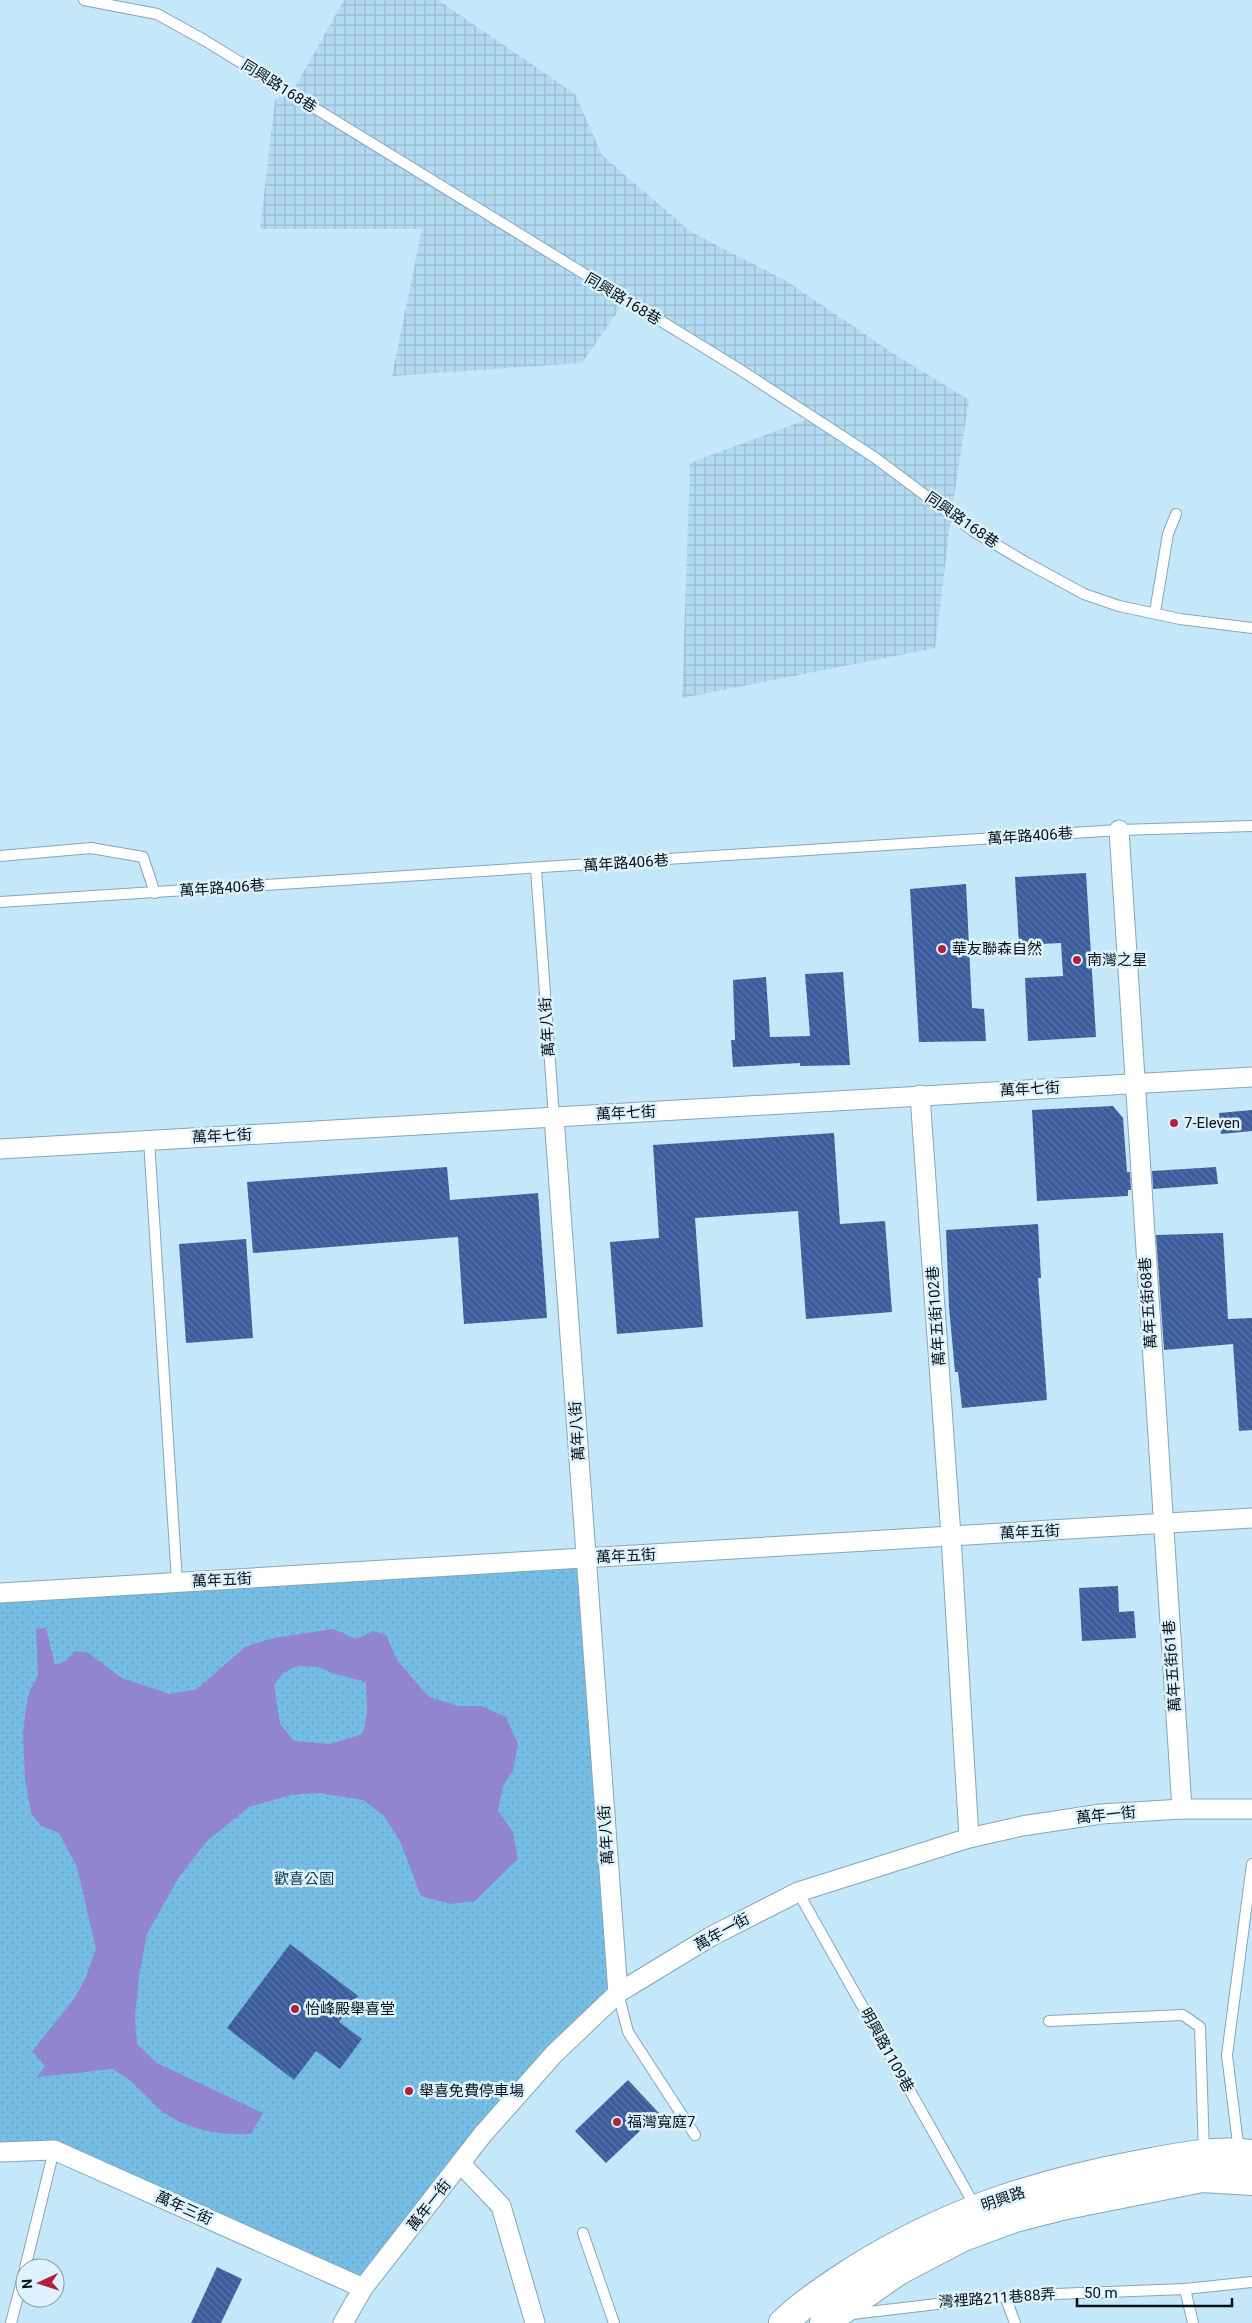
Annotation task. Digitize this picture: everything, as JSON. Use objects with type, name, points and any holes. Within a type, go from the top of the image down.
[{"type":"main road","name":"明興路","points":[[783,2323],[813,2297],[886,2251],[945,2221],[1004,2197],[1061,2180],[1204,2152],[1246,2154]]},
{"type":"main road","name":"明興路","points":[[831,2321],[898,2271],[963,2237],[1015,2218],[1066,2205],[1202,2178],[1252,2181]]},
{"type":"street","name":"萬年五街68巷","points":[[1119,830],[1162,1524]]},
{"type":"street","name":"萬年七街","points":[[0,1149],[1252,1076]]},
{"type":"street","name":"萬年五街102巷","points":[[920,1096],[951,1536],[969,1838]]},
{"type":"street","name":"萬年八街","points":[[554,1117],[618,1993]]},
{"type":"street","name":"萬年五街","points":[[0,1593],[1252,1518]]},
{"type":"street","name":"萬年五街61巷","points":[[1162,1524],[1182,1809]]},
{"type":"street","name":"萬年一街","points":[[343,2323],[363,2288],[483,2134],[554,2054],[618,1993],[710,1937],[798,1892],[969,1838],[1022,1826],[1100,1814],[1182,1809],[1252,1809]]},
{"type":"street","name":"萬年三街","points":[[0,2152],[54,2150],[363,2288]]},
{"type":"street","points":[[461,2164],[501,2206],[535,2323]]},
{"type":"street","points":[[813,2297],[831,2321]]},
{"type":"lane","name":"同興路168巷","points":[[84,0],[158,14],[204,40],[738,369],[874,457],[973,531],[1084,594],[1119,606],[1180,619],[1252,628]]},
{"type":"lane","points":[[1154,612],[1168,534],[1176,514]]},
{"type":"lane","name":"萬年路406巷","points":[[0,902],[1119,830],[1252,826]]},
{"type":"lane","points":[[0,856],[91,848],[143,857],[155,893]]},
{"type":"lane","name":"萬年八街","points":[[536,869],[554,1117]]},
{"type":"lane","points":[[149,1140],[177,1582]]},
{"type":"lane","points":[[1246,2154],[1226,2055],[1252,1864]]},
{"type":"lane","name":"明興路1109巷","points":[[798,1892],[976,2208]]},
{"type":"lane","points":[[618,1993],[628,2032],[695,2135]]},
{"type":"lane","points":[[1050,2021],[1182,2015],[1200,2028],[1204,2152]]},
{"type":"lane","points":[[27,2258],[54,2150]]},
{"type":"lane","points":[[582,2234],[614,2323]]},
{"type":"lane","name":"灣裡路211巷88弄","points":[[831,2321],[1006,2296],[1184,2289],[1252,2282]]},
{"type":"lane","points":[[1184,2289],[1193,2323]]},
{"type":"lane","points":[[1006,2296],[1015,2323]]},
{"type":"lane","points":[[11,2323],[15,2307]]},
{"type":"shaded area","points":[[344,0],[438,0],[575,94],[602,155],[691,232],[788,282],[894,354],[969,400],[952,509],[935,648],[682,698],[690,463],[816,416],[628,297],[582,363],[392,376],[422,229],[260,229],[275,100],[295,87]]},
{"type":"shaded area","points":[[46,1628],[55,1665],[66,1661],[75,1651],[87,1652],[122,1678],[170,1694],[197,1689],[245,1647],[273,1638],[333,1629],[356,1639],[373,1631],[386,1635],[397,1660],[429,1697],[459,1706],[481,1706],[506,1717],[518,1744],[513,1770],[503,1786],[498,1811],[513,1832],[518,1859],[475,1901],[451,1904],[421,1896],[400,1841],[384,1816],[363,1800],[319,1793],[291,1795],[249,1807],[207,1841],[179,1877],[147,1934],[139,1976],[135,2017],[137,2044],[157,2063],[263,2113],[251,2134],[217,2133],[183,2123],[163,2112],[132,2082],[113,2069],[37,2077],[45,2066],[32,2051],[74,1999],[85,1979],[96,1949],[77,1867],[59,1833],[41,1826],[31,1813],[25,1779],[23,1734],[30,1690],[38,1676],[36,1629]],"holes":[[[297,1666],[319,1667],[332,1673],[366,1682],[367,1713],[363,1734],[330,1744],[294,1741],[280,1724],[274,1685],[282,1674]]]},
{"type":"green space","name":"歡喜公園","points":[[586,1558],[618,1993],[554,2054],[363,2288],[55,2151],[0,2155],[0,1593]]},
{"type":"building","name":"南灣之星","points":[[1086,873],[1096,1037],[1028,1041],[1025,978],[1063,976],[1061,943],[1019,945],[1015,877]]},
{"type":"building","name":"華友聯森自然","points":[[966,884],[972,1008],[984,1009],[986,1041],[919,1042],[910,889]]},
{"type":"building","points":[[843,972],[850,1065],[800,1066],[800,1063],[733,1067],[731,1040],[735,1040],[733,980],[766,977],[770,1037],[810,1036],[805,974]]},
{"type":"building","points":[[1113,1106],[1123,1118],[1127,1172],[1130,1172],[1131,1190],[1128,1190],[1128,1196],[1037,1201],[1032,1110]]},
{"type":"building","points":[[1252,1110],[1252,1131],[1221,1134],[1219,1113]]},
{"type":"building","points":[[834,1133],[840,1224],[885,1221],[892,1312],[806,1319],[798,1211],[695,1218],[703,1327],[617,1334],[610,1242],[659,1238],[653,1145]]},
{"type":"building","points":[[447,1167],[450,1200],[538,1193],[547,1318],[464,1324],[458,1237],[253,1253],[247,1182]]},
{"type":"building","points":[[1216,1167],[1218,1184],[1153,1189],[1152,1171]]},
{"type":"building","points":[[1038,1224],[1041,1278],[1038,1278],[1047,1400],[962,1408],[958,1372],[955,1372],[949,1307],[946,1230]]},
{"type":"building","points":[[1223,1233],[1228,1319],[1252,1318],[1252,1430],[1239,1431],[1233,1344],[1164,1350],[1156,1235]]},
{"type":"building","points":[[246,1239],[253,1338],[186,1343],[179,1244]]},
{"type":"building","points":[[1118,1586],[1119,1612],[1134,1611],[1136,1638],[1082,1641],[1079,1588]]},
{"type":"building","name":"怡峰殿舉喜堂","points":[[290,1944],[358,1996],[339,2022],[362,2039],[340,2069],[316,2051],[294,2080],[227,2028]]},
{"type":"building","name":"福灣寬庭7","points":[[628,2080],[659,2113],[606,2163],[575,2131]]},
{"type":"building","points":[[217,2267],[242,2279],[221,2323],[191,2323]]},
{"type":"place","name":"華友聯森自然","points":[[942,949]]},
{"type":"place","name":"南灣之星","points":[[1077,960]]},
{"type":"place","name":"7-Eleven","points":[[1174,1123]]},
{"type":"place","name":"怡峰殿舉喜堂","points":[[295,2009]]},
{"type":"place","name":"舉喜免費停車場","points":[[409,2091]]},
{"type":"place","name":"福灣寬庭7","points":[[617,2122]]}]
